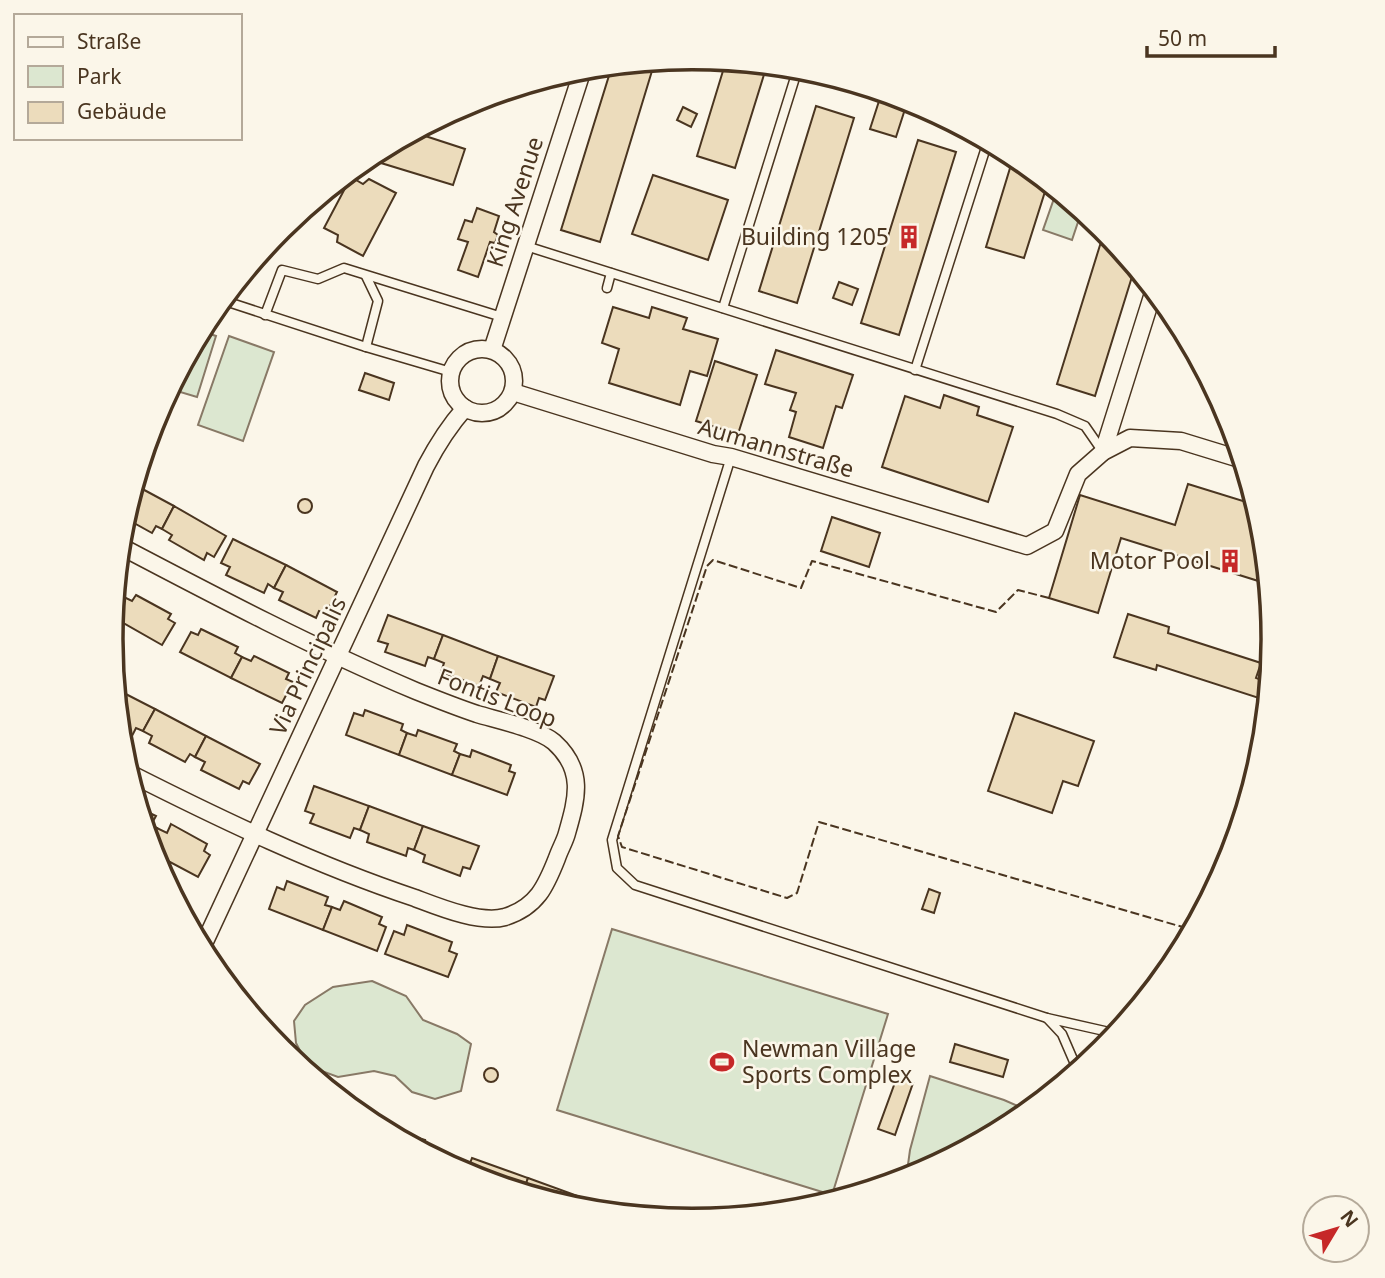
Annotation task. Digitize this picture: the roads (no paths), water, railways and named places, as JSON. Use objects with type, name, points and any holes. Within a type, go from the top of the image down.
[{"type":"street","name":"King Avenue","points":[[492,350],[579,82]]},
{"type":"street","points":[[1103,452],[1150,302]]},
{"type":"street","points":[[492,350],[508,362],[515,382],[508,401],[492,412],[483,414],[465,408],[457,401],[450,383],[451,372],[456,363],[471,351],[492,350]]},
{"type":"street","name":"Aumannstraße","points":[[513,392],[568,402],[713,454],[731,457],[1027,546],[1055,531],[1078,474],[1103,452]]},
{"type":"street","name":"Via Principalis","points":[[208,936],[432,456],[465,408]]},
{"type":"street","points":[[1103,452],[1130,438],[1181,441],[1231,456]]},
{"type":"street","name":"Fontis Loop","points":[[130,551],[337,657],[430,696],[551,740],[564,753],[577,786],[576,804],[549,879],[540,895],[521,910],[503,918],[479,917],[439,907],[362,880],[255,834],[141,779]]},
{"type":"lane","points":[[723,308],[794,79]]},
{"type":"lane","points":[[915,370],[985,151]]},
{"type":"lane","points":[[525,246],[1057,414],[1085,426],[1103,452]]},
{"type":"lane","points":[[265,315],[282,270],[318,279],[344,268],[502,317]]},
{"type":"lane","points":[[607,288],[611,273]]},
{"type":"lane","points":[[366,276],[378,301],[366,347]]},
{"type":"lane","points":[[233,304],[451,372]]},
{"type":"lane","points":[[731,457],[612,840],[617,868],[635,885],[1047,1018],[1104,1031]]},
{"type":"lane","points":[[1047,1018],[1062,1034],[1073,1062]]},
{"type":"place","name":"Building 1205","points":[[909,237]]},
{"type":"place","name":"Motor Pool","points":[[1230,561]]},
{"type":"place","name":"Newman Village Sports Complex","points":[[722,1062]]}]
